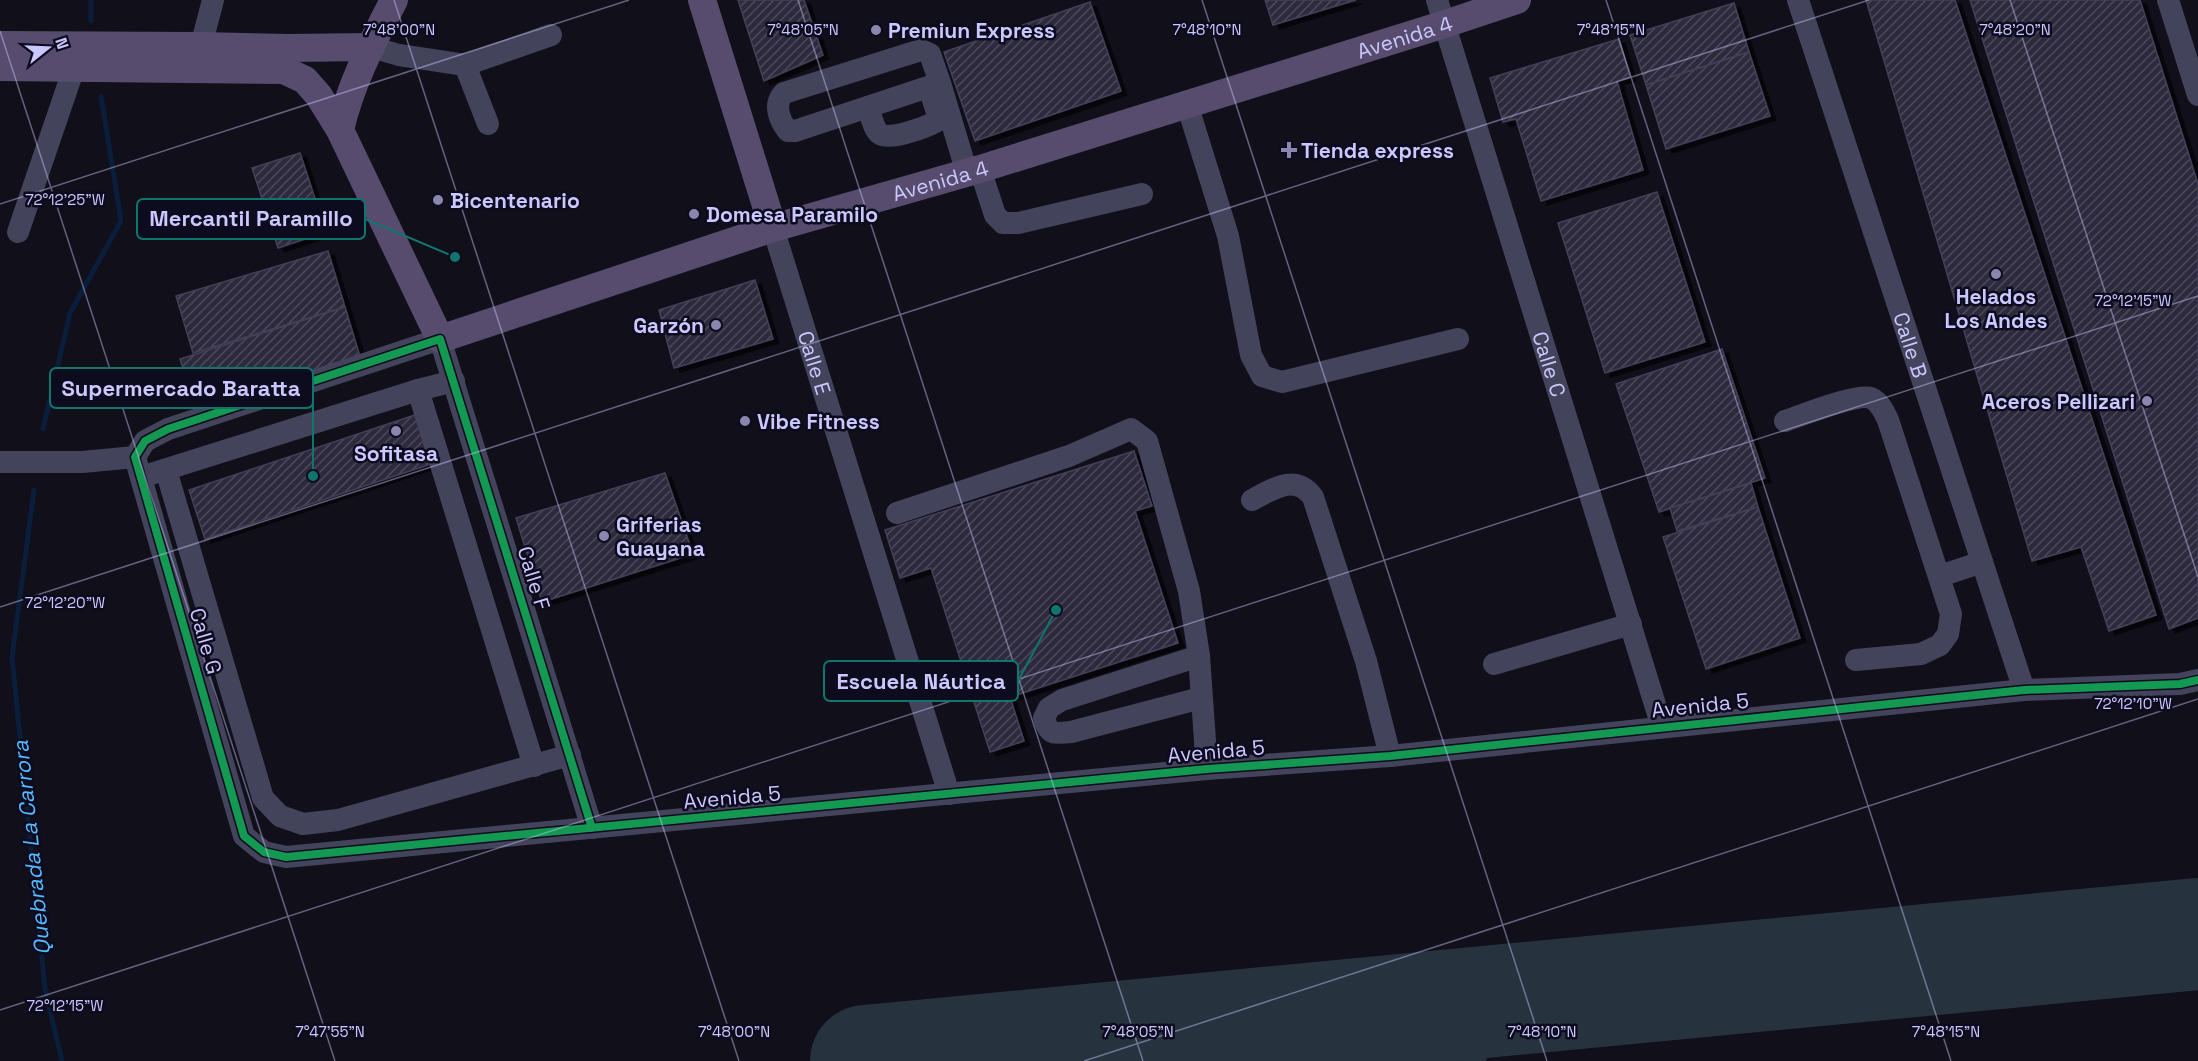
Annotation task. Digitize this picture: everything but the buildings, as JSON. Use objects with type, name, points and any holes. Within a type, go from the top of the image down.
[{"type":"main road","points":[[340,130],[345,109],[394,0]]},
{"type":"main road","name":"Calle E","points":[[702,0],[774,228]]},
{"type":"main road","name":"Avenida 4","points":[[440,339],[774,228],[974,171],[1187,104],[1441,12],[1516,0]]},
{"type":"main road","points":[[0,45],[371,47]]},
{"type":"main road","name":"Calle F","points":[[0,67],[284,70],[305,80],[319,96],[340,130],[440,339]]},
{"type":"street","points":[[201,46],[213,0]]},
{"type":"street","name":"Calle B","points":[[1798,0],[2024,690]]},
{"type":"street","points":[[2168,0],[2198,95]]},
{"type":"street","name":"Calle C","points":[[1441,12],[1662,727]]},
{"type":"street","points":[[371,47],[399,55],[465,65],[551,35]]},
{"type":"street","points":[[868,107],[877,131],[882,136],[889,137],[937,122],[938,115],[930,54],[921,50],[784,93],[777,106],[783,126],[788,131],[795,131],[934,85]]},
{"type":"street","points":[[465,65],[488,124]]},
{"type":"street","points":[[18,232],[74,68]]},
{"type":"street","points":[[934,85],[995,215],[1003,223],[1018,223],[1142,194]]},
{"type":"street","points":[[1187,104],[1228,236],[1251,355],[1262,375],[1282,382],[1458,339]]},
{"type":"street","name":"Calle E","points":[[774,228],[949,794]]},
{"type":"street","name":"Calle F","points":[[440,339],[592,828]]},
{"type":"street","name":"Avenida 4","points":[[138,467],[145,441],[168,429],[440,339]]},
{"type":"street","points":[[0,462],[82,462],[166,470],[418,390],[454,381]]},
{"type":"street","points":[[418,390],[534,766]]},
{"type":"street","points":[[1785,421],[1858,398],[1870,398],[1881,406],[1888,420],[1940,576],[1951,614],[1948,634],[1940,645],[1921,654],[1856,660]]},
{"type":"street","points":[[897,513],[1069,456],[1131,429],[1147,441],[1189,591],[1199,656],[1207,770]]},
{"type":"street","name":"Calle G","points":[[138,467],[244,836]]},
{"type":"street","points":[[166,470],[263,798],[280,816],[303,824],[338,820],[570,755]]},
{"type":"street","points":[[1252,500],[1290,484],[1307,489],[1313,497],[1366,661],[1390,756]]},
{"type":"street","points":[[1940,576],[1982,562]]},
{"type":"street","points":[[1494,664],[1631,624]]},
{"type":"street","points":[[1199,656],[1062,700],[1049,708],[1044,718],[1047,729],[1052,733],[1071,732],[1201,698]]},
{"type":"street","name":"Avenida 5","points":[[244,836],[264,852],[286,858],[1207,770],[1390,756],[2024,690],[2180,684],[2198,680]]},
{"type":"waterway","name":"Quebrada La Carrora","points":[[91,0],[91,21]]},
{"type":"waterway","name":"Quebrada La Carrora","points":[[43,429],[70,313],[121,221],[101,96]]},
{"type":"waterway","name":"Quebrada La Carrora","points":[[34,490],[12,657],[45,989],[62,1061]]},
{"type":"taxiway","points":[[1463,1061],[1476,1003]]},
{"type":"runway","points":[[866,1061],[2198,934]]},
{"type":"cycle path","points":[[592,828],[440,339],[168,429],[145,441],[135,457],[244,836],[264,852],[286,857],[1207,769],[1390,756],[2024,690],[2180,684],[2198,680]]},
{"type":"place","name":"Premiun Express","points":[[876,30]]},
{"type":"place","name":"Tienda express","points":[[1289,150]]},
{"type":"place","name":"Bicentenario","points":[[438,200]]},
{"type":"place","name":"Domesa Paramilo","points":[[694,214]]},
{"type":"place","name":"Mercantil Paramillo","points":[[455,257]]},
{"type":"place","name":"Helados Los Andes","points":[[1996,274]]},
{"type":"place","name":"Garzón","points":[[716,325]]},
{"type":"place","name":"Aceros Pellizari","points":[[2147,401]]},
{"type":"place","name":"Vibe Fitness","points":[[745,421]]},
{"type":"place","name":"Sofitasa","points":[[396,431]]},
{"type":"place","name":"Supermercado Baratta","points":[[313,476]]},
{"type":"place","name":"Griferias Guayana","points":[[604,536]]},
{"type":"place","name":"Escuela Náutica","points":[[1056,610]]}]
